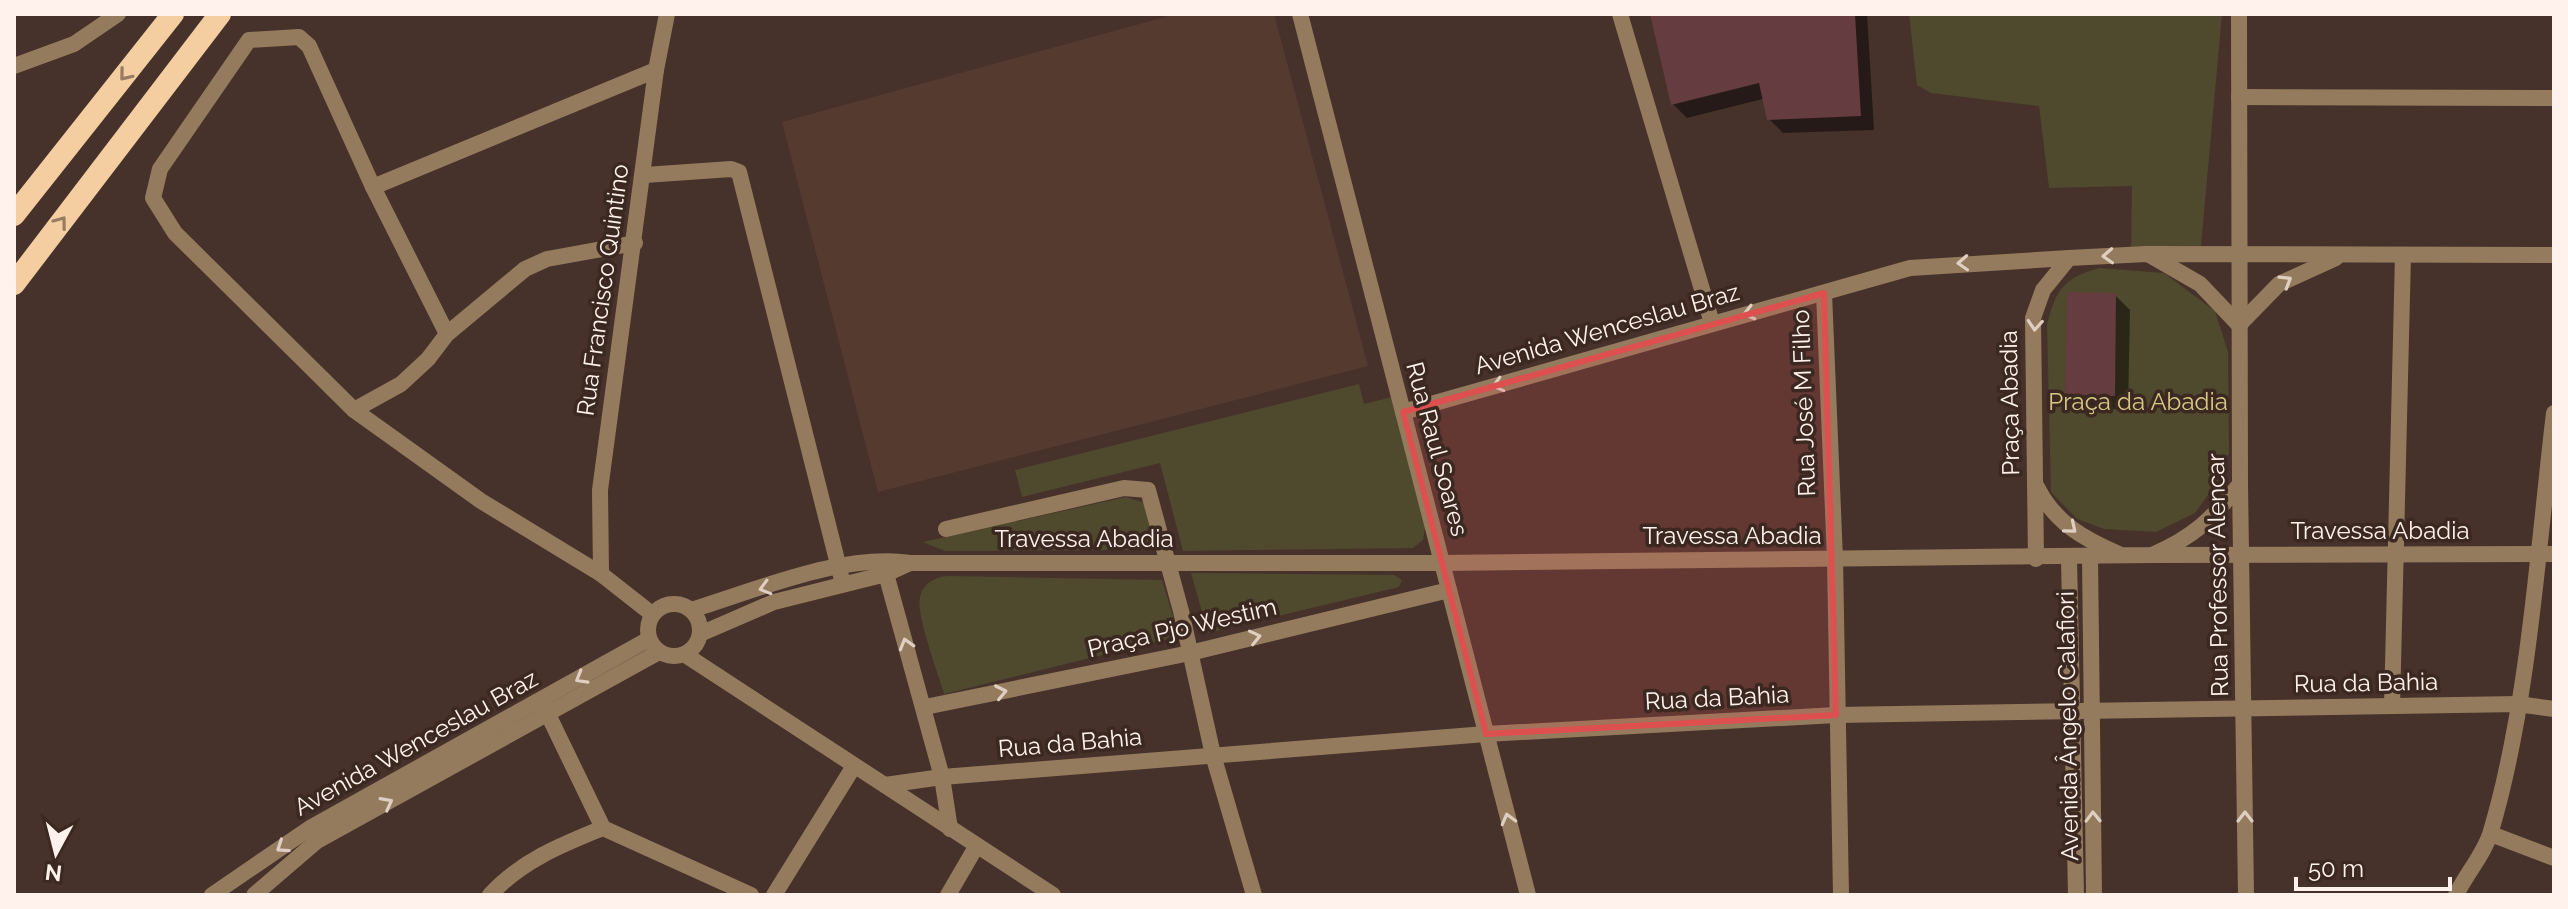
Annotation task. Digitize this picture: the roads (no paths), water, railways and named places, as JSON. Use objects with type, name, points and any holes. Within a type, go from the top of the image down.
[{"type":"highway","points":[[14,215],[173,14]]},
{"type":"highway","points":[[14,284],[220,14]]},
{"type":"street","points":[[14,66],[74,44],[96,21],[118,14]]},
{"type":"street","name":"Rua Francisco Quintino","points":[[601,574],[600,490],[645,175],[656,70],[667,14]]},
{"type":"street","name":"Rua Raul Soares","points":[[1300,14],[1528,895]]},
{"type":"street","points":[[1620,14],[1712,323]]},
{"type":"street","name":"Rua Professor Alencar","points":[[2239,14],[2240,484],[2246,895]]},
{"type":"street","points":[[447,334],[373,187],[309,46],[299,37],[249,40],[160,169],[153,198],[175,233],[354,410],[481,501],[601,574],[652,614]]},
{"type":"street","points":[[373,187],[656,70]]},
{"type":"street","points":[[2239,97],[2554,98]]},
{"type":"street","points":[[645,175],[731,169],[739,172],[843,585],[774,602],[700,634]]},
{"type":"street","points":[[354,410],[401,384],[428,359],[447,334],[525,269],[547,259],[635,243]]},
{"type":"street","points":[[2146,254],[2200,284],[2239,325],[2279,284],[2344,255]]},
{"type":"street","points":[[2069,258],[2146,254],[2554,255]]},
{"type":"street","points":[[2392,706],[2393,557],[2403,255]]},
{"type":"street","name":"Avenida Wenceslau Braz","points":[[1403,412],[1910,268],[2069,258]]},
{"type":"street","name":"Praça Abadia","points":[[2036,559],[2033,318],[2043,290],[2069,258]]},
{"type":"street","name":"Rua José M Filho","points":[[1824,293],[1835,559],[1841,895]]},
{"type":"street","points":[[2456,895],[2491,834],[2518,704],[2546,554],[2554,413]]},
{"type":"street","points":[[2035,482],[2046,504],[2072,531],[2123,555]]},
{"type":"street","points":[[2152,555],[2185,541],[2202,527],[2240,484]]},
{"type":"street","points":[[946,529],[1124,488],[1143,487],[1152,496],[1213,755],[1254,895]]},
{"type":"street","name":"Travessa Abadia","points":[[839,567],[910,563],[1442,563],[2036,559],[2123,555],[2393,557],[2546,554]]},
{"type":"street","name":"Avenida Ângelo Calafiori","points":[[2090,557],[2094,895]]},
{"type":"street","name":"Avenida Ângelo Calafiori","points":[[2069,558],[2076,895]]},
{"type":"street","points":[[884,566],[925,707],[942,777],[950,829]]},
{"type":"street","name":"Travessa Abadia","points":[[843,585],[884,566]]},
{"type":"street","points":[[691,610],[839,567]]},
{"type":"street","name":"Praça Pjo Westim","points":[[925,707],[1190,653],[1449,590]]},
{"type":"street","points":[[684,654],[700,634],[700,625],[684,605],[666,604],[652,614],[647,630],[654,646],[684,654],[1053,895]]},
{"type":"street","name":"Avenida Wenceslau Braz","points":[[254,895],[317,841],[654,646]]},
{"type":"street","name":"Rua da Bahia","points":[[885,785],[942,777],[1486,734],[1836,715],[2518,704],[2554,709]]},
{"type":"street","points":[[546,708],[603,828],[751,895]]},
{"type":"street","name":"Avenida Wenceslau Braz","points":[[212,895],[310,828],[546,708]]},
{"type":"street","points":[[774,895],[854,766]]},
{"type":"street","points":[[490,895],[507,877],[551,849],[603,828]]},
{"type":"street","points":[[2491,834],[2554,858]]},
{"type":"street","points":[[948,895],[976,847]]},
{"type":"park label","name":"Praça da Abadia","points":[[2138,402]]}]
